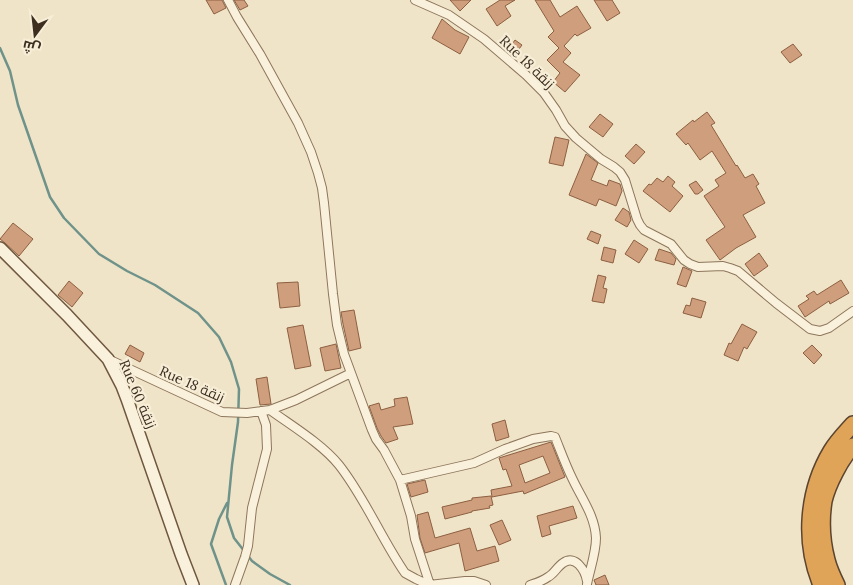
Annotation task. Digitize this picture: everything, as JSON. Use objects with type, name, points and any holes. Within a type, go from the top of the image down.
[{"type":"highway","points":[[821,585],[812,559],[810,544],[812,502],[819,476],[826,460],[853,424]]},
{"type":"highway","points":[[837,585],[827,561],[822,531],[824,501],[834,474],[853,446]]},
{"type":"street","points":[[228,0],[260,54],[311,152],[318,173],[324,203],[337,325],[344,354],[374,434],[400,480],[411,516],[415,538],[430,585]]},
{"type":"street","name":"Rue 18 زنقة","points":[[415,0],[449,14],[484,39],[526,76],[544,94],[570,132],[601,159],[620,172],[625,180],[637,219],[644,230],[671,244],[684,260],[698,267],[723,266],[738,271],[810,329],[820,331],[829,328],[853,311]]},
{"type":"street","name":"Rue 60 زنقة","points":[[0,248],[108,359],[122,386],[180,554],[193,585]]},
{"type":"street","name":"Rue 18 زنقة","points":[[108,359],[222,412],[247,413],[270,410],[296,400],[351,373]]},
{"type":"street","points":[[270,410],[327,452],[339,465],[405,572],[430,585],[465,581],[474,581],[486,585]]},
{"type":"street","points":[[235,585],[246,552],[252,508],[267,449],[266,425],[260,411]]},
{"type":"street","points":[[400,480],[474,463],[533,439],[555,437],[565,464],[585,503],[594,526],[596,540],[587,584]]},
{"type":"street","points":[[530,585],[549,577],[565,562],[572,561],[579,564],[586,576],[587,584]]},
{"type":"building","points":[[206,0],[222,0],[226,8],[214,14]]},
{"type":"building","points":[[234,0],[244,0],[248,6],[240,10]]},
{"type":"building","points":[[450,0],[471,0],[460,11]]},
{"type":"building","points":[[500,0],[515,0],[505,6],[511,16],[497,26],[486,9]]},
{"type":"building","points":[[535,0],[550,0],[560,17],[577,6],[591,28],[577,36],[575,34],[564,46],[571,53],[563,62],[580,75],[565,92],[553,82],[560,73],[547,60],[559,48],[548,37],[554,31]]},
{"type":"building","points":[[594,0],[612,0],[620,13],[607,21]]},
{"type":"building","points":[[442,19],[455,30],[469,37],[460,54],[432,38]]},
{"type":"building","points":[[515,40],[522,45],[513,57],[507,51]]},
{"type":"building","points":[[793,44],[802,55],[790,63],[781,52]]},
{"type":"building","points":[[707,112],[715,123],[711,125],[736,166],[745,178],[753,174],[759,184],[756,186],[765,203],[743,215],[756,237],[720,260],[706,240],[725,227],[704,196],[719,186],[715,180],[726,173],[712,151],[700,160],[688,143],[686,145],[676,134],[693,120],[694,122]]},
{"type":"building","points":[[600,114],[613,124],[603,137],[589,127]]},
{"type":"building","points":[[555,137],[569,140],[563,166],[549,163]]},
{"type":"building","points":[[636,144],[645,152],[634,164],[625,156]]},
{"type":"building","points":[[586,154],[598,163],[591,180],[607,186],[609,180],[620,184],[622,191],[616,206],[599,199],[596,206],[569,195]]},
{"type":"building","points":[[668,176],[675,182],[672,186],[683,196],[670,212],[643,191],[657,178],[663,182]]},
{"type":"building","points":[[696,181],[703,190],[698,194],[695,194],[689,185]]},
{"type":"building","points":[[623,208],[629,212],[631,220],[627,227],[615,220]]},
{"type":"building","points":[[13,223],[33,239],[19,256],[0,239]]},
{"type":"building","points":[[591,231],[601,235],[598,244],[587,239]]},
{"type":"building","points":[[634,240],[648,249],[639,263],[625,254]]},
{"type":"building","points":[[604,247],[616,250],[613,263],[601,260]]},
{"type":"building","points":[[659,249],[671,253],[676,259],[674,265],[655,260]]},
{"type":"building","points":[[759,253],[768,266],[754,276],[745,264]]},
{"type":"building","points":[[683,267],[692,271],[686,287],[677,284]]},
{"type":"building","points":[[598,275],[606,277],[603,288],[607,289],[604,303],[592,301]]},
{"type":"building","points":[[841,280],[849,293],[830,304],[829,301],[805,317],[798,306],[809,299],[806,296],[814,291],[817,295]]},
{"type":"building","points":[[69,281],[83,293],[72,307],[58,295]]},
{"type":"building","points":[[298,282],[300,306],[280,308],[277,283]]},
{"type":"building","points":[[692,298],[706,302],[701,318],[683,313],[686,305],[690,306]]},
{"type":"building","points":[[354,310],[361,348],[349,351],[341,312]]},
{"type":"building","points":[[742,324],[757,332],[747,349],[744,347],[738,361],[724,355],[729,343],[731,344]]},
{"type":"building","points":[[303,325],[311,366],[295,369],[287,328]]},
{"type":"building","points":[[336,344],[341,368],[325,371],[320,348]]},
{"type":"building","points":[[130,345],[144,353],[140,362],[125,354]]},
{"type":"building","points":[[812,345],[822,355],[814,364],[803,353]]},
{"type":"building","points":[[267,377],[271,404],[260,405],[256,379]]},
{"type":"building","points":[[407,397],[413,424],[393,427],[398,439],[386,443],[377,428],[369,406],[379,403],[381,410],[395,406],[394,399]]},
{"type":"building","points":[[505,420],[509,437],[496,441],[492,424]]},
{"type":"building","points":[[551,442],[565,477],[524,494],[523,491],[492,497],[491,490],[512,486],[506,469],[503,470],[499,458]],"holes":[[[543,456],[550,473],[525,483],[519,465]]]},
{"type":"building","points":[[425,480],[428,492],[411,497],[407,484]]},
{"type":"building","points":[[491,496],[493,505],[489,506],[490,508],[445,519],[442,507],[472,500],[472,498]]},
{"type":"building","points":[[573,506],[577,518],[549,526],[551,534],[542,537],[537,516]]},
{"type":"building","points":[[428,512],[435,538],[470,528],[477,551],[495,546],[499,561],[465,571],[459,543],[425,553],[420,538],[417,515]]},
{"type":"building","points":[[502,520],[511,540],[499,545],[490,525]]},
{"type":"building","points":[[605,575],[609,585],[596,585],[594,580]]},
{"type":"waterway","points":[[0,48],[10,71],[18,105],[50,197],[64,218],[99,254],[155,285],[198,313],[219,337],[231,362],[239,389],[238,422],[227,517],[234,538],[252,561],[290,585]]},
{"type":"waterway","points":[[226,585],[211,544],[219,519],[227,503]]}]
